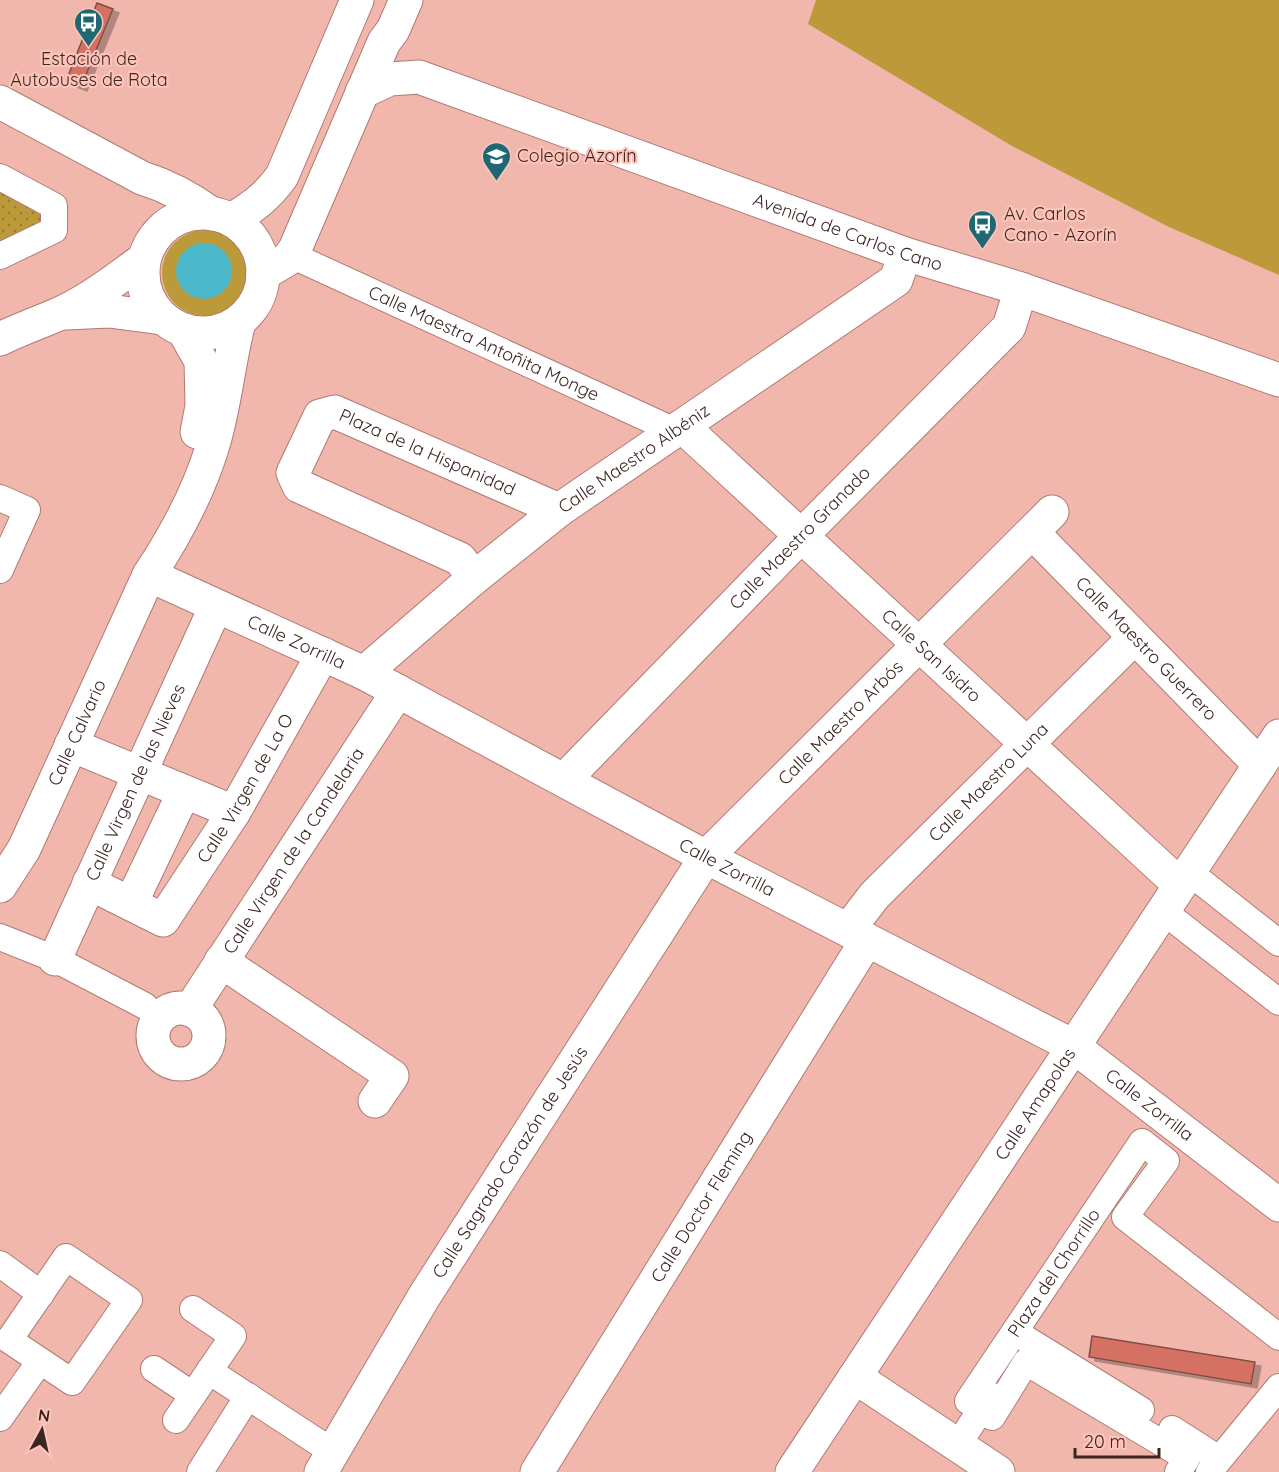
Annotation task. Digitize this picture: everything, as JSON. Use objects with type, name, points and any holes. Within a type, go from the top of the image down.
[{"type":"street","points":[[0,339],[60,313],[100,291],[149,248],[165,226],[179,218],[196,214],[222,217],[255,206],[271,192],[282,176],[357,0]]},
{"type":"street","points":[[263,274],[291,255],[384,42],[393,30],[406,0]]},
{"type":"street","points":[[393,30],[419,77]]},
{"type":"street","name":"Avenida de Carlos Cano","points":[[362,92],[390,79],[419,77],[905,254],[1021,289],[1279,380]]},
{"type":"street","points":[[0,102],[142,178],[182,194],[244,230],[255,243],[261,258],[263,274],[258,298],[252,309],[239,322],[222,331],[203,334],[173,324],[109,311],[60,313]]},
{"type":"street","points":[[0,177],[54,206],[54,230],[0,256]]},
{"type":"street","points":[[142,178],[150,189],[153,203],[145,291],[152,305],[173,324]]},
{"type":"street","name":"Calle Maestro Albéniz","points":[[364,673],[474,578],[559,510],[896,280],[905,254]]},
{"type":"street","name":"Calle Maestra Antoñita Monge","points":[[291,255],[678,429]]},
{"type":"street","name":"Calle Maestro Granado","points":[[564,780],[801,534],[1009,327],[1021,289]]},
{"type":"street","name":"Calle Calvario","points":[[2,878],[24,849],[148,576],[172,541],[212,448],[239,322]]},
{"type":"street","name":"Calle Calvario","points":[[148,576],[156,531],[196,439],[202,406],[201,361],[173,324]]},
{"type":"street","name":"Plaza de la Hispanidad","points":[[474,578],[460,559],[299,486],[293,473],[320,416],[335,412],[559,510]]},
{"type":"street","name":"Calle San Isidro","points":[[678,429],[801,534],[920,643],[1177,889]]},
{"type":"street","points":[[0,498],[27,510],[0,570]]},
{"type":"street","name":"Calle Maestro Guerrero","points":[[1043,523],[1133,639],[1271,754]]},
{"type":"street","name":"Calle Maestro Arbós","points":[[706,857],[1043,523]]},
{"type":"street","name":"Calle Zorrilla","points":[[148,576],[364,673],[706,857],[1073,1046],[1279,1205]]},
{"type":"street","name":"Calle Virgen de las Nieves","points":[[55,959],[216,606]]},
{"type":"street","name":"Calle Maestro Luna","points":[[857,935],[874,896],[1133,639]]},
{"type":"street","name":"Calle Virgen de La O","points":[[131,903],[164,920],[234,813],[323,654]]},
{"type":"street","name":"Calle Virgen de la Candelaria","points":[[190,1010],[398,691]]},
{"type":"street","points":[[71,745],[234,813]]},
{"type":"street","name":"Calle Amapolas","points":[[799,1469],[855,1377],[1073,1046],[1177,889],[1271,754]]},
{"type":"street","points":[[89,883],[131,903],[184,792]]},
{"type":"street","name":"Calle Sagrado Corazón de Jesús","points":[[327,1462],[425,1295],[706,857]]},
{"type":"street","points":[[1177,889],[1279,943]]},
{"type":"street","points":[[1177,889],[1279,1002]]},
{"type":"street","name":"Calle Doctor Fleming","points":[[537,1472],[857,935]]},
{"type":"street","points":[[0,937],[55,959],[145,1006]]},
{"type":"street","points":[[221,961],[392,1076],[375,1101]]},
{"type":"street","name":"Plaza del Chorrillo","points":[[958,1445],[1169,1119]]},
{"type":"street","name":"Plaza del Chorrillo","points":[[1178,1472],[1187,1458],[1026,1362],[992,1417],[968,1401],[1142,1142],[1166,1161],[1125,1217],[1279,1337]]},
{"type":"street","name":"Plaza del Chorrillo","points":[[1108,1213],[1279,1349]]},
{"type":"street","points":[[66,1257],[129,1300],[72,1382],[9,1340],[41,1294],[66,1257]]},
{"type":"street","points":[[0,1264],[41,1294]]},
{"type":"street","points":[[176,1420],[233,1336],[193,1309]]},
{"type":"street","name":"Plaza del Chorrillo","points":[[1026,1339],[1217,1468]]},
{"type":"street","points":[[0,1418],[40,1361]]},
{"type":"street","points":[[154,1369],[193,1395]]},
{"type":"street","points":[[209,1371],[248,1396],[327,1462]]},
{"type":"street","points":[[855,1377],[998,1472]]},
{"type":"street","points":[[1217,1468],[1279,1387]]},
{"type":"street","points":[[200,1472],[248,1396]]},
{"type":"street","points":[[1217,1468],[1279,1405]]},
{"type":"shaded area","points":[[816,0],[1279,0],[1279,275],[1169,227],[1012,146],[808,24]]},
{"type":"shaded area","points":[[0,169],[63,204],[0,264]]},
{"type":"shaded area","points":[[205,230],[221,234],[235,243],[244,257],[248,273],[244,289],[235,303],[221,312],[205,316],[189,312],[175,303],[166,289],[162,273],[166,257],[175,243],[189,234]]},
{"type":"water","points":[[204,243],[215,245],[224,251],[230,260],[232,271],[230,282],[224,291],[215,297],[204,299],[193,297],[184,291],[178,282],[176,271],[178,260],[184,251],[193,245]]},
{"type":"building","points":[[97,3],[113,9],[81,87],[66,81]]},
{"type":"building","points":[[1092,1336],[1255,1362],[1251,1384],[1089,1357]]},
{"type":"place","name":"Estación de Autobuses de Rota","points":[[89,48]]},
{"type":"place","name":"Colegio Azorín","points":[[496,182]]},
{"type":"place","name":"Av. Carlos Cano - Azorín","points":[[983,250]]}]
